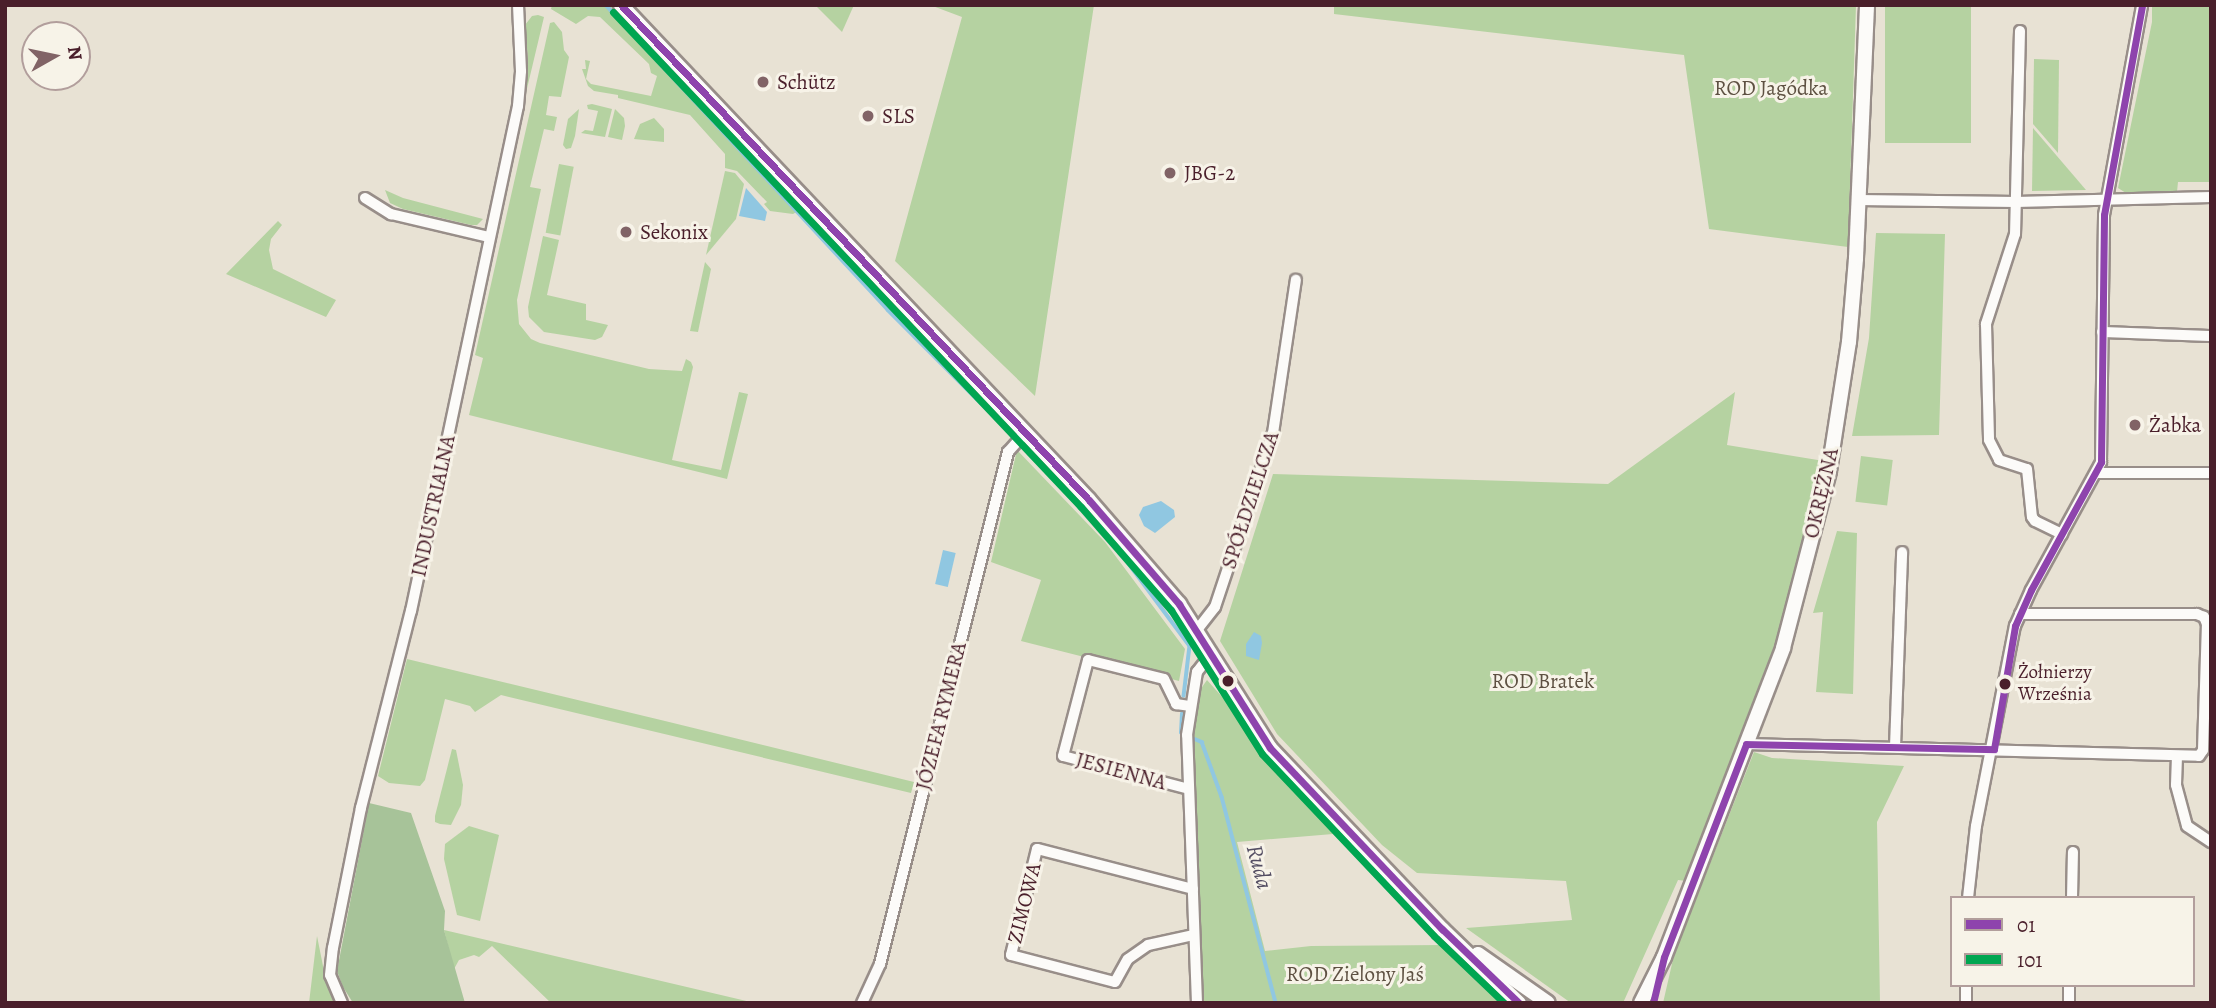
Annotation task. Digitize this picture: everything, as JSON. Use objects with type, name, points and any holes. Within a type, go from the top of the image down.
[{"type":"street","name":"INDUSTRIALNA","points":[[342,1003],[330,975],[332,948],[361,808],[411,611],[518,106],[518,5]]},
{"type":"street","points":[[621,5],[1151,569],[1197,630],[1270,748],[1442,929],[1519,1003]]},
{"type":"street","name":"OKRĘŻNA","points":[[1641,1003],[1664,957],[1783,648],[1829,471],[1849,342],[1867,5]]},
{"type":"street","points":[[1968,896],[1976,826],[1994,749],[2011,641],[2020,614],[2101,462],[2103,230],[2142,5]]},
{"type":"street","points":[[2020,31],[2016,202],[2011,253],[1986,324],[1989,440],[1999,460],[2027,469],[2032,517],[2035,522],[2062,534]]},
{"type":"street","points":[[1858,200],[2016,202],[2211,197]]},
{"type":"street","points":[[365,198],[391,214],[489,237]]},
{"type":"street","name":"SPÓŁDZIELCZA","points":[[1197,630],[1215,607],[1266,459],[1273,433],[1296,280]]},
{"type":"street","points":[[2102,332],[2211,336]]},
{"type":"street","name":"JÓZEFA RYMERA","points":[[862,1003],[880,964],[1008,452],[1025,433]]},
{"type":"street","points":[[2097,473],[2211,473]]},
{"type":"street","points":[[1895,747],[1902,552]]},
{"type":"street","points":[[1746,744],[2199,756],[2203,750],[2207,624],[2204,617],[2197,614],[2020,614]]},
{"type":"street","points":[[1197,1003],[1187,735],[1197,672],[1211,654]]},
{"type":"street","name":"JESIENNA","points":[[1189,789],[1063,756],[1088,660],[1164,679],[1176,704],[1191,706]]},
{"type":"street","points":[[2177,756],[2176,785],[2187,826],[2211,842]]},
{"type":"street","name":"ZIMOWA","points":[[1193,889],[1037,849],[1011,955],[1115,982],[1128,958],[1148,945],[1194,935]]},
{"type":"street","points":[[2071,896],[2073,852]]},
{"type":"street","points":[[1442,929],[1548,1003]]},
{"type":"street","name":"OKRĘŻNA","points":[[1653,1003],[1664,957]]},
{"type":"green space","points":[[552,5],[610,5],[802,209],[793,214],[770,211],[764,204],[767,202],[737,171],[725,168],[725,154],[690,115],[594,91],[588,86],[582,69],[586,69],[585,60],[590,61],[586,79],[591,84],[651,96],[657,76],[651,73],[649,64],[600,17],[588,16],[576,24],[551,9]]},
{"type":"green space","points":[[815,5],[854,5],[842,32]]},
{"type":"green space","points":[[930,5],[1094,5],[1035,396],[895,261],[962,17]]},
{"type":"green space","name":"ROD Jagódka","points":[[1334,5],[1856,5],[1848,247],[1709,229],[1684,55],[1334,14]]},
{"type":"green space","points":[[1885,5],[1971,5],[1971,143],[1885,143]]},
{"type":"green space","points":[[2152,5],[2211,5],[2211,182],[2178,182],[2177,192],[2126,193],[2118,188],[2152,22]]},
{"type":"green space","points":[[532,16],[544,17],[525,97],[528,59],[525,25]]},
{"type":"green space","points":[[554,22],[562,32],[564,50],[569,57],[561,97],[549,96],[546,115],[557,117],[554,131],[544,129],[530,187],[541,189],[517,300],[519,324],[531,339],[540,343],[649,369],[682,371],[686,359],[691,362],[693,367],[672,460],[721,470],[739,392],[748,394],[727,479],[469,415],[483,358],[475,355],[550,23]]},
{"type":"green space","points":[[2034,59],[2059,60],[2058,153],[2033,124]]},
{"type":"green space","points":[[587,105],[612,109],[605,137],[581,133],[585,130],[593,131],[598,111],[588,109]]},
{"type":"green space","points":[[579,109],[575,136],[571,148],[566,149],[563,145],[568,119]]},
{"type":"green space","points":[[615,109],[624,118],[622,140],[608,137]]},
{"type":"green space","points":[[654,118],[664,129],[664,142],[634,139],[640,124]]},
{"type":"green space","points":[[2033,128],[2086,190],[2032,191]]},
{"type":"green space","points":[[559,164],[574,167],[560,236],[546,233]]},
{"type":"green space","points":[[725,171],[735,173],[744,184],[736,219],[706,255]]},
{"type":"green space","points":[[385,190],[403,198],[483,219],[477,225],[471,225],[403,209],[390,203]]},
{"type":"green space","points":[[278,221],[282,225],[271,239],[269,250],[273,269],[336,300],[326,317],[226,274]]},
{"type":"green space","points":[[1876,233],[1945,234],[1939,435],[1852,436],[1869,338]]},
{"type":"green space","points":[[543,236],[559,240],[547,295],[586,304],[586,320],[608,325],[602,337],[595,340],[544,332],[529,317],[528,307]]},
{"type":"green space","points":[[705,262],[711,269],[698,332],[690,331]]},
{"type":"green space","name":"ROD Bratek","points":[[1735,392],[1727,445],[1830,462],[1783,648],[1695,882],[1678,880],[1623,1003],[1571,1003],[1466,928],[1572,920],[1566,881],[1417,873],[1382,845],[1277,734],[1220,641],[1273,474],[1608,484]]},
{"type":"green space","points":[[1017,450],[1105,542],[1185,649],[1179,681],[1021,641],[1041,580],[991,562]]},
{"type":"green space","points":[[1861,456],[1893,460],[1887,506],[1855,502]]},
{"type":"green space","points":[[1837,531],[1857,533],[1853,694],[1816,692],[1823,612],[1813,613]]},
{"type":"green space","points":[[407,659],[914,782],[911,793],[501,695],[475,712],[470,706],[445,699],[425,780],[420,786],[389,783],[378,776]]},
{"type":"green space","name":"ROD Zielony Jaś","points":[[1207,680],[1326,813],[1333,834],[1237,842],[1265,951],[1311,946],[1443,945],[1511,1003],[1200,1003],[1192,736],[1200,690]]},
{"type":"green space","points":[[452,749],[456,750],[463,785],[461,805],[451,825],[435,822],[435,816]]},
{"type":"green space","points":[[1754,752],[1772,758],[1904,766],[1877,822],[1880,1003],[1663,1003],[1674,955]]},
{"type":"green space","points":[[369,803],[411,813],[445,911],[444,930],[465,1003],[353,1003],[343,987],[337,971]]},
{"type":"green space","points":[[469,826],[499,835],[480,921],[457,915],[444,859],[445,844]]},
{"type":"green space","points":[[444,930],[755,1003],[551,1003],[492,946],[479,957],[474,955],[459,960],[454,969]]},
{"type":"green space","points":[[317,936],[327,986],[339,1003],[309,1003]]},
{"type":"water","points":[[746,188],[767,212],[765,221],[739,216]]},
{"type":"water","points":[[1161,501],[1174,510],[1175,517],[1155,533],[1144,526],[1139,515],[1143,507]]},
{"type":"water","points":[[943,550],[956,553],[948,587],[935,584]]},
{"type":"water","points":[[1254,632],[1261,636],[1259,660],[1246,656],[1246,644]]},
{"type":"waterway","points":[[606,5],[888,310],[1012,434]]},
{"type":"waterway","points":[[1024,447],[1109,537],[1190,646],[1184,696]]},
{"type":"waterway","points":[[1181,733],[1182,714]]},
{"type":"waterway","name":"Ruda","points":[[1195,739],[1202,742],[1222,797],[1276,1003]]},
{"type":"transit line","name":"01","points":[[621,5],[1089,500],[1179,604],[1270,748],[1442,929],[1519,1003]]},
{"type":"transit line","name":"01","points":[[1653,1003],[1664,957],[1746,744],[1994,749],[2015,626],[2031,590],[2101,462],[2104,215],[2142,5]]},
{"type":"transit line","name":"101","points":[[613,12],[1081,507],[1171,610],[1262,754],[1434,936],[1504,1003]]},
{"type":"place","name":"Schütz","points":[[763,82]]},
{"type":"place","name":"SLS","points":[[868,116]]},
{"type":"place","name":"JBG-2","points":[[1170,173]]},
{"type":"place","name":"Sekonix","points":[[626,232]]},
{"type":"place","name":"Żabka","points":[[2135,425]]},
{"type":"place","name":"Żołnierzy Września","points":[[2005,684]]}]
